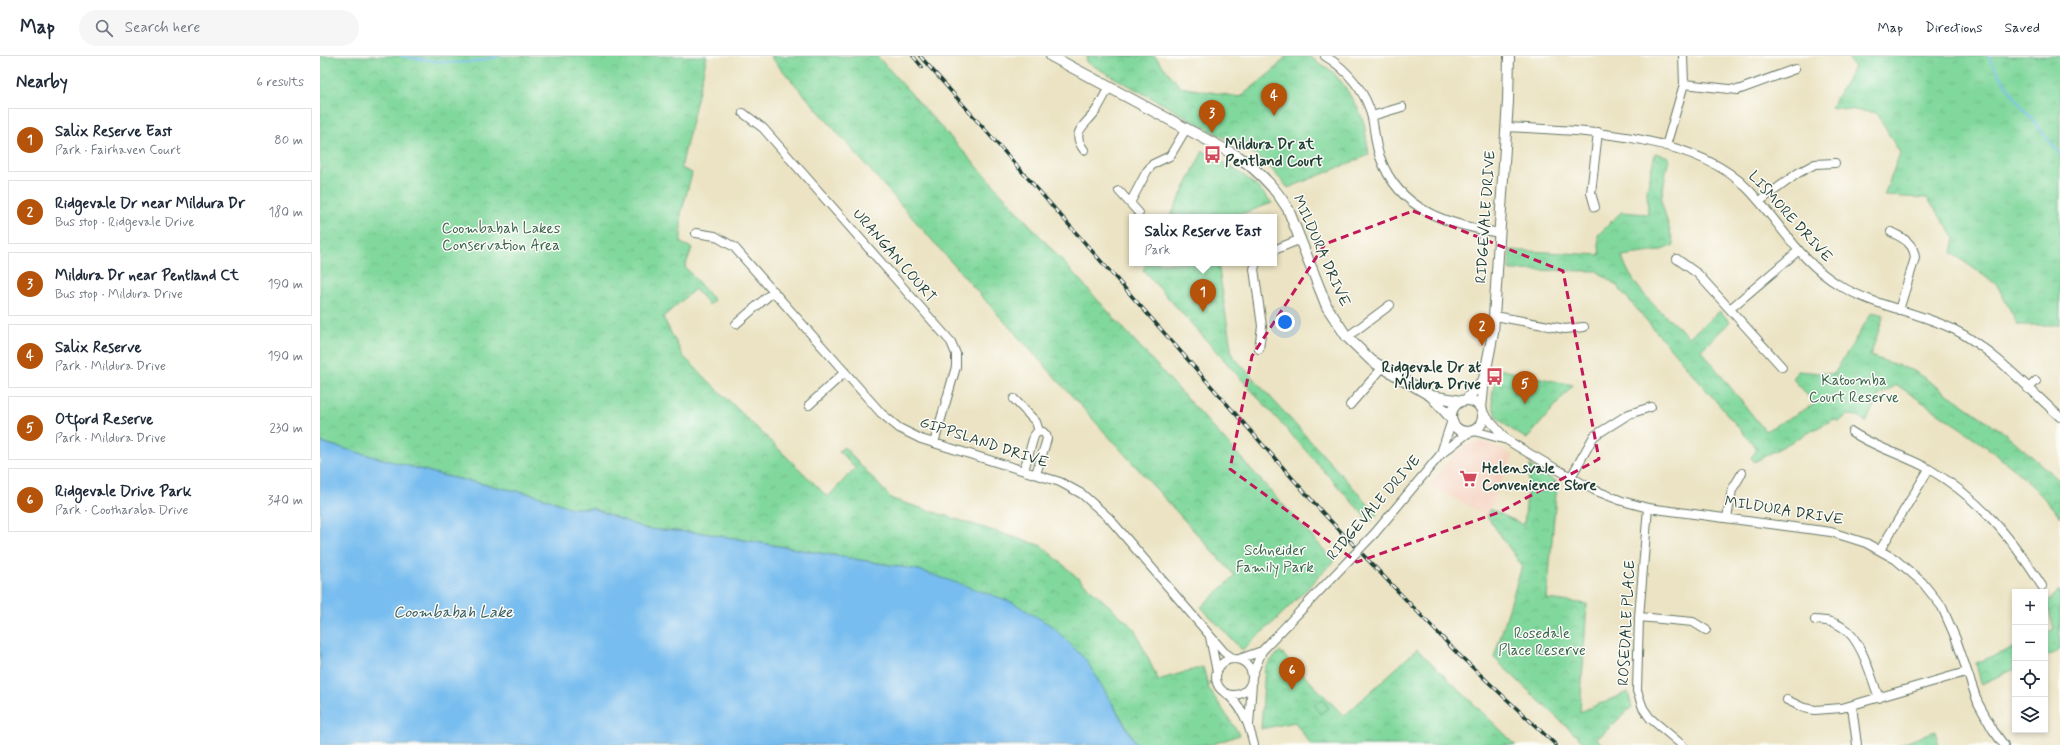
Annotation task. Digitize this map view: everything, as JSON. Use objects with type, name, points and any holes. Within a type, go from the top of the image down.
[{"type":"street","name":"MILDURA DRIVE","points":[[1052,56],[1239,157],[1262,174],[1281,197],[1302,239],[1327,307],[1347,337],[1372,361],[1431,396],[1451,420]]},
{"type":"street","points":[[1327,56],[1342,69],[1362,94],[1372,116],[1380,157],[1390,178],[1406,198],[1431,215],[1477,229],[1500,232]]},
{"type":"street","name":"RIDGEVALE DRIVE","points":[[1482,411],[1484,379],[1491,350],[1495,316],[1509,56]]},
{"type":"street","points":[[1666,146],[1684,84],[1683,56]]},
{"type":"street","points":[[1684,84],[1738,90],[1795,69]]},
{"type":"street","points":[[1084,150],[1078,139],[1078,134],[1082,126],[1095,112],[1109,87]]},
{"type":"street","points":[[1372,116],[1402,107]]},
{"type":"street","name":"URANGAN COURT","points":[[743,113],[763,128],[951,342],[956,354],[956,367],[934,443]]},
{"type":"street","name":"LISMORE DRIVE","points":[[1506,127],[1598,132],[1624,136],[1666,146],[1699,158],[1731,174],[1760,201],[1813,267],[1838,285],[1855,294],[1955,330],[1977,343],[2060,417]]},
{"type":"street","points":[[1130,203],[1147,170],[1153,164],[1170,156],[1186,129]]},
{"type":"street","points":[[1595,207],[1591,193],[1598,132]]},
{"type":"street","points":[[1760,201],[1798,173],[1815,164],[1835,163]]},
{"type":"street","points":[[1119,191],[1139,213]]},
{"type":"street","points":[[1891,232],[1903,238],[1911,245],[1915,258],[1898,310]]},
{"type":"street","name":"GIPPSLAND DRIVE","points":[[696,233],[715,236],[734,247],[888,420],[909,434],[1036,474],[1070,487],[1082,494],[1101,509],[1224,652],[1236,659]]},
{"type":"street","points":[[1277,249],[1302,239]]},
{"type":"street","points":[[1730,309],[1798,250]]},
{"type":"street","points":[[1677,259],[1698,274],[1782,367]]},
{"type":"street","points":[[1255,266],[1254,269],[1262,326],[1259,349]]},
{"type":"street","points":[[736,324],[774,292]]},
{"type":"street","points":[[1347,337],[1390,305]]},
{"type":"street","points":[[1495,316],[1565,329],[1584,327]]},
{"type":"street","points":[[1350,405],[1383,367]]},
{"type":"street","points":[[809,405],[845,372]]},
{"type":"street","name":"RIDGEVALE DRIVE","points":[[1463,400],[1484,379]]},
{"type":"street","points":[[2028,389],[2036,381]]},
{"type":"street","name":"MILDURA DRIVE","points":[[1431,396],[1463,400]]},
{"type":"street","points":[[1014,399],[1036,422],[1039,431]]},
{"type":"street","points":[[1463,400],[1475,402],[1482,411],[1482,423],[1472,432],[1458,431],[1451,420],[1453,407],[1463,400]]},
{"type":"street","points":[[1571,477],[1594,436],[1629,414],[1651,407]]},
{"type":"street","name":"MILDURA DRIVE","points":[[1482,411],[1507,440]]},
{"type":"street","name":"RIDGEVALE DRIVE","points":[[1441,454],[1451,420]]},
{"type":"street","points":[[1024,470],[1034,436],[1039,431]]},
{"type":"street","points":[[1036,474],[1047,437],[1045,433],[1039,431]]},
{"type":"street","name":"MILDURA DRIVE","points":[[1472,432],[1507,440],[1571,477],[1609,496],[1648,508],[1831,532],[1855,539],[1880,550],[1911,571],[1942,607],[1951,625],[1978,703],[1993,730],[2004,745]]},
{"type":"street","name":"RIDGEVALE DRIVE","points":[[1252,679],[1262,651],[1375,533],[1441,454],[1472,432]]},
{"type":"street","points":[[1852,432],[1868,443],[1910,459],[1963,492],[1996,523],[2020,551],[2042,586]]},
{"type":"street","points":[[1880,550],[1928,469]]},
{"type":"street","points":[[1727,518],[1732,490],[1742,473]]},
{"type":"street","name":"ROSEDALE PLACE","points":[[1648,508],[1639,617],[1636,682],[1639,699],[1650,718],[1682,745]]},
{"type":"street","points":[[1639,617],[1693,622],[1706,630]]},
{"type":"street","points":[[1816,620],[1833,622],[1852,634],[1879,698]]},
{"type":"street","name":"GIPPSLAND DRIVE","points":[[1209,634],[1217,672]]},
{"type":"street","name":"RIDGEVALE DRIVE","points":[[1236,659],[1262,651]]},
{"type":"street","points":[[1249,726],[1252,679],[1249,666],[1236,659],[1223,663],[1217,672],[1218,683],[1224,692],[1235,701],[1249,726],[1254,745]]},
{"type":"street","points":[[1787,700],[1804,708],[1815,710],[1852,706],[1966,672]]},
{"type":"street","points":[[1224,692],[1235,695],[1240,694],[1249,687],[1252,679]]},
{"type":"street","points":[[1852,706],[1857,745]]},
{"type":"highlighted area","points":[[1413,211],[1563,271],[1599,459],[1500,512],[1357,562],[1230,469],[1252,356],[1325,244]]},
{"type":"shaded area","points":[[1486,442],[1513,456],[1487,516],[1429,485],[1455,454],[1465,446]]},
{"type":"green space","name":"Coombabah Lakes Conservation Area","points":[[320,56],[707,56],[681,168],[692,173],[681,214],[681,243],[692,248],[685,267],[714,300],[709,305],[695,289],[663,317],[683,356],[828,497],[855,468],[839,451],[844,447],[892,499],[1042,546],[1134,628],[1158,680],[1203,667],[1209,689],[1240,735],[1210,745],[1137,745],[1113,704],[919,570],[703,533],[646,529],[592,508],[572,508],[535,495],[445,476],[320,442]]},
{"type":"green space","name":"Schneider Family Park","points":[[770,56],[877,56],[1334,561],[1277,619],[1242,650],[1201,607],[1235,576],[975,289]]},
{"type":"green space","points":[[1087,56],[1155,56],[1180,87],[1240,97],[1274,70],[1286,56],[1308,56],[1332,71],[1343,84],[1359,110],[1364,123],[1369,155],[1288,188],[1268,165],[1254,154],[1086,62]]},
{"type":"green space","points":[[1848,56],[2060,56],[2060,325],[2018,325],[1997,285],[1952,253],[1955,238],[1927,198],[1884,196],[1900,153],[1876,113],[1831,107],[1854,68]]},
{"type":"green space","points":[[1203,151],[1240,173],[1265,194],[1272,203],[1241,214],[1172,214]]},
{"type":"green space","name":"Katoomba Court Reserve","points":[[1655,153],[1669,157],[1661,200],[1674,245],[1659,251],[1622,256],[1633,280],[1641,291],[1659,310],[1689,337],[1720,311],[1730,322],[1701,350],[1765,431],[1815,404],[1793,379],[1797,371],[1834,374],[1872,312],[1884,315],[1870,356],[1914,371],[2006,434],[2060,481],[2060,517],[2043,497],[2005,461],[1962,429],[1897,385],[1879,395],[1866,422],[1858,416],[1847,415],[1839,422],[1834,419],[1754,462],[1751,458],[1757,449],[1617,286],[1597,271],[1509,270],[1510,250],[1600,255],[1598,235],[1621,212],[1648,214],[1647,190]]},
{"type":"green space","points":[[1145,266],[1218,266],[1232,355],[1377,514],[1370,522],[1143,270]]},
{"type":"green space","points":[[1498,369],[1573,385],[1527,439],[1506,425],[1494,412],[1492,394]]},
{"type":"green space","name":"Rosedale Place Reserve","points":[[1530,466],[1557,482],[1547,599],[1587,604],[1580,712],[1628,692],[1632,707],[1597,739],[1603,745],[1586,745],[1494,658],[1522,566],[1487,516],[1490,509],[1524,525]]},
{"type":"green space","points":[[2058,591],[2060,591],[2060,650],[2048,656],[2048,632],[2054,629],[2048,608],[2048,600]]},
{"type":"green space","points":[[2012,648],[2012,670],[1981,684],[1976,663]]},
{"type":"green space","points":[[1417,649],[1516,745],[1311,745],[1295,722],[1261,729],[1265,667],[1280,651],[1344,716]]},
{"type":"green space","points":[[1323,699],[1328,708],[1320,714],[1314,704]]},
{"type":"green space","points":[[1935,731],[1939,745],[1900,745]]},
{"type":"water","name":"Coombabah Lake","points":[[320,442],[445,476],[535,495],[572,508],[592,508],[646,529],[703,533],[919,570],[1012,602],[1052,626],[1086,660],[1137,745],[320,745]]},
{"type":"waterway","points":[[401,56],[462,63],[486,60],[498,56]]},
{"type":"waterway","points":[[1988,56],[2013,94],[2060,154]]},
{"type":"railway","points":[[913,56],[922,67]]},
{"type":"railway","points":[[920,56],[1323,513],[1457,653],[1556,745]]},
{"type":"place","name":"Salix Reserve","points":[[1274,116]]},
{"type":"place","name":"Mildura Dr near Pentland Ct","points":[[1212,133]]},
{"type":"place","name":"Mildura Dr at Pentland Court","points":[[1212,154]]},
{"type":"place","name":"Salix Reserve East","points":[[1203,312]]},
{"type":"place","name":"Ridgevale Dr near Mildura Dr","points":[[1482,346]]},
{"type":"place","name":"Ridgevale Dr at Mildura Drive","points":[[1494,377]]},
{"type":"place","name":"Otford Reserve","points":[[1525,404]]},
{"type":"place","name":"Helensvale Convenience Store","points":[[1469,478]]},
{"type":"place","name":"Ridgevale Drive Park","points":[[1292,690]]}]
